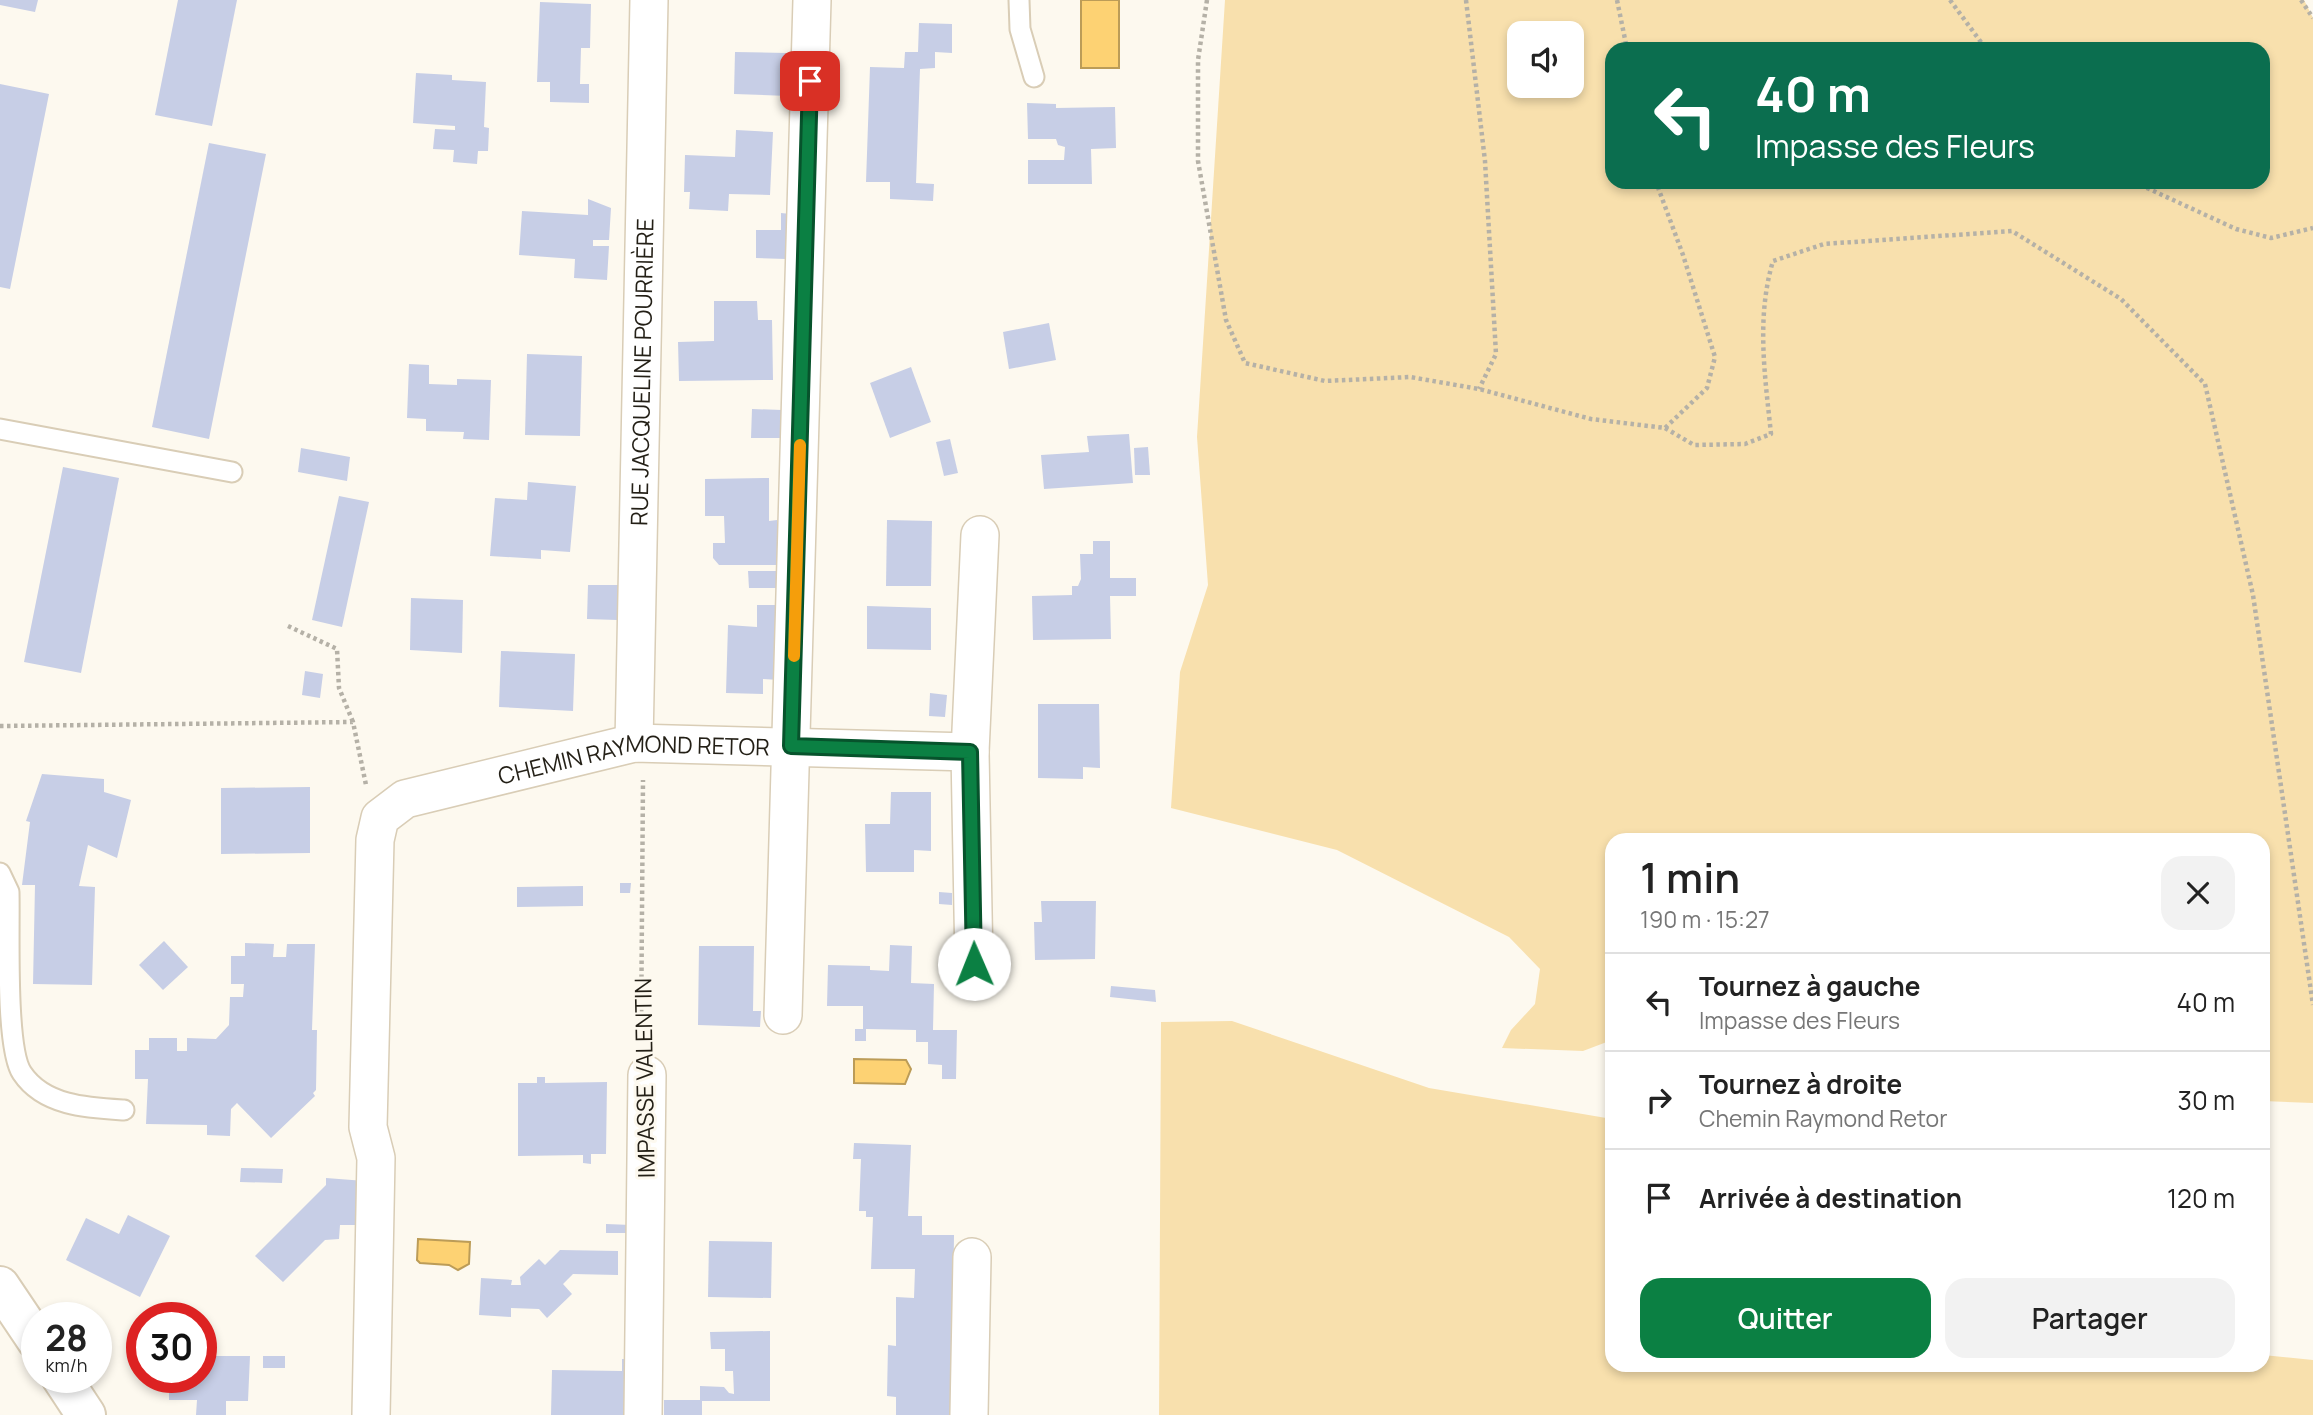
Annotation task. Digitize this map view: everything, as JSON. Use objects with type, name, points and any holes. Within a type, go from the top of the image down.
[{"type":"street","name":"RUE JACQUELINE POURRIÈRE","points":[[634,743],[649,0]]},
{"type":"street","name":"CHEMIN RAYMOND RETOR","points":[[380,818],[405,799],[634,743],[791,746],[812,0]]},
{"type":"street","points":[[974,964],[970,752],[980,535]]},
{"type":"street","points":[[783,1015],[791,746],[970,752]]},
{"type":"street","points":[[371,1415],[376,1158],[368,1126],[375,840],[380,818]]},
{"type":"street","name":"IMPASSE VALENTIN","points":[[643,1415],[647,1075]]},
{"type":"street","points":[[970,1415],[972,1257]]},
{"type":"street","points":[[0,1286],[21,1317]]},
{"type":"street","points":[[72,1393],[86,1415]]},
{"type":"lane","points":[[1019,0],[1020,29],[1034,76]]},
{"type":"lane","points":[[0,429],[232,472]]},
{"type":"lane","points":[[0,873],[9,892],[11,1027],[21,1072],[47,1095],[83,1108],[124,1110]]},
{"type":"path","points":[[1207,0],[1198,60],[1198,161],[1226,320],[1245,363],[1325,381],[1410,377],[1479,390],[1591,419],[1665,428],[1694,445],[1745,444],[1771,434],[1762,340],[1766,287],[1773,261],[1824,244],[2012,231],[2121,299],[2205,384],[2253,595],[2313,1005]]},
{"type":"path","points":[[1466,0],[1485,161],[1496,354],[1479,390]]},
{"type":"path","points":[[1617,0],[1626,42]]},
{"type":"path","points":[[1950,0],[1981,42]]},
{"type":"path","points":[[2301,0],[2313,18]]},
{"type":"path","points":[[1659,189],[1684,255],[1715,357],[1707,388],[1665,428]]},
{"type":"path","points":[[2150,189],[2248,232],[2271,238],[2313,228]]},
{"type":"path","points":[[288,626],[337,649],[339,688],[353,722],[365,783],[380,818]]},
{"type":"path","points":[[0,726],[353,722]]},
{"type":"path","name":"IMPASSE VALENTIN","points":[[634,743],[643,759],[641,1056],[647,1075]]},
{"type":"shaded area","points":[[1081,0],[1119,0],[1119,68],[1081,68]]},
{"type":"shaded area","points":[[1225,0],[2304,0],[2313,18],[2313,1103],[2270,1101],[2270,833],[1605,833],[1605,1043],[1583,1051],[1502,1048],[1511,1030],[1535,1004],[1540,969],[1509,937],[1337,850],[1171,808],[1180,672],[1208,585],[1197,437]]},
{"type":"shaded area","points":[[1232,1021],[1429,1088],[1605,1118],[1605,1372],[2270,1372],[2270,1356],[2313,1360],[2313,1415],[1159,1415],[1161,1022]]},
{"type":"shaded area","points":[[854,1059],[906,1060],[911,1069],[905,1084],[854,1083]]},
{"type":"shaded area","points":[[418,1239],[470,1242],[469,1264],[458,1270],[449,1265],[420,1263],[417,1260]]},
{"type":"building","points":[[0,0],[38,0],[35,12],[0,5]]},
{"type":"building","points":[[178,0],[237,0],[212,126],[155,115]]},
{"type":"building","points":[[540,2],[591,4],[590,48],[581,48],[580,84],[589,84],[589,103],[550,102],[550,82],[537,82]]},
{"type":"building","points":[[919,23],[952,24],[952,53],[935,52],[935,68],[920,69],[916,183],[934,184],[933,201],[890,199],[890,182],[866,182],[870,67],[904,68],[905,52],[918,52]]},
{"type":"building","points":[[735,52],[787,53],[788,96],[734,94]]},
{"type":"building","points":[[416,73],[452,75],[452,80],[486,82],[484,127],[489,128],[488,151],[478,151],[477,164],[453,162],[454,150],[433,149],[435,129],[455,130],[455,126],[413,123]]},
{"type":"building","points":[[0,84],[49,94],[10,289],[0,287]]},
{"type":"building","points":[[1027,103],[1056,104],[1056,108],[1115,107],[1116,148],[1091,149],[1092,184],[1028,184],[1028,160],[1064,160],[1065,147],[1058,145],[1056,139],[1028,139]]},
{"type":"building","points":[[736,130],[773,132],[770,195],[729,194],[728,211],[689,209],[690,192],[684,192],[685,155],[735,157]]},
{"type":"building","points":[[209,143],[266,154],[209,439],[152,427]]},
{"type":"building","points":[[588,199],[611,208],[609,240],[593,240],[593,246],[609,246],[607,280],[574,278],[575,259],[519,255],[522,211],[588,215]]},
{"type":"building","points":[[781,213],[791,214],[791,230],[786,230],[786,259],[756,258],[756,230],[781,230]]},
{"type":"building","points":[[714,301],[757,301],[758,320],[772,320],[773,380],[679,381],[678,342],[714,341]]},
{"type":"building","points":[[1049,323],[1056,360],[1009,369],[1003,332]]},
{"type":"building","points":[[527,354],[582,356],[580,436],[525,435]]},
{"type":"building","points":[[409,364],[429,365],[429,384],[457,385],[457,379],[491,380],[489,440],[463,439],[464,432],[426,431],[426,419],[407,418]]},
{"type":"building","points":[[911,367],[931,422],[890,438],[870,383]]},
{"type":"building","points":[[752,409],[782,410],[781,438],[751,438]]},
{"type":"building","points":[[1129,434],[1133,483],[1044,489],[1041,455],[1089,452],[1087,436]]},
{"type":"building","points":[[950,439],[958,473],[944,476],[936,442]]},
{"type":"building","points":[[1148,447],[1150,475],[1135,475],[1134,448]]},
{"type":"building","points":[[301,448],[350,457],[347,481],[298,472]]},
{"type":"building","points":[[63,467],[119,478],[81,673],[24,662]]},
{"type":"building","points":[[769,478],[769,521],[777,520],[778,565],[719,565],[713,558],[713,543],[725,543],[724,516],[705,516],[705,479]]},
{"type":"building","points":[[528,482],[576,486],[570,552],[541,550],[541,559],[490,556],[495,498],[527,500]]},
{"type":"building","points":[[339,496],[369,502],[342,627],[312,620]]},
{"type":"building","points":[[887,520],[932,521],[931,586],[886,586]]},
{"type":"building","points":[[1093,541],[1110,541],[1110,578],[1136,578],[1136,596],[1110,596],[1111,639],[1033,640],[1032,596],[1072,595],[1072,586],[1078,586],[1081,579],[1080,554],[1093,554]]},
{"type":"building","points":[[748,571],[778,571],[778,588],[749,588]]},
{"type":"building","points":[[588,585],[618,585],[617,620],[587,619]]},
{"type":"building","points":[[411,598],[463,600],[462,653],[410,650]]},
{"type":"building","points":[[757,605],[781,605],[779,680],[763,679],[763,694],[726,693],[728,625],[757,627]]},
{"type":"building","points":[[867,606],[931,608],[931,650],[867,649]]},
{"type":"building","points":[[501,651],[575,654],[573,711],[499,707]]},
{"type":"building","points":[[305,671],[323,674],[320,698],[302,695]]},
{"type":"building","points":[[930,693],[947,695],[945,717],[929,716]]},
{"type":"building","points":[[1038,704],[1099,704],[1100,768],[1083,767],[1083,779],[1038,778]]},
{"type":"building","points":[[42,774],[104,779],[104,792],[131,800],[117,858],[88,845],[79,886],[95,887],[92,985],[33,984],[35,885],[22,885],[30,822],[26,821]]},
{"type":"building","points":[[310,787],[310,853],[221,854],[221,788]]},
{"type":"building","points":[[891,792],[931,792],[931,851],[914,850],[914,872],[866,872],[865,824],[890,824]]},
{"type":"building","points":[[620,883],[631,883],[630,893],[620,893]]},
{"type":"building","points":[[583,886],[583,906],[517,907],[517,887]]},
{"type":"building","points":[[939,892],[952,893],[952,905],[939,904]]},
{"type":"building","points":[[1041,901],[1096,901],[1095,959],[1035,960],[1034,922],[1042,922]]},
{"type":"building","points":[[164,941],[188,967],[163,990],[139,965]]},
{"type":"building","points":[[245,943],[274,944],[273,957],[286,957],[287,944],[315,944],[312,1030],[317,1030],[315,1096],[271,1138],[237,1103],[231,1109],[230,1136],[207,1135],[207,1125],[146,1124],[148,1079],[135,1079],[135,1050],[149,1050],[149,1038],[177,1038],[177,1051],[187,1051],[187,1038],[216,1039],[229,1025],[230,997],[243,997],[244,984],[231,984],[231,956],[245,956]]},
{"type":"building","points":[[890,945],[912,946],[911,983],[934,984],[933,1030],[957,1030],[956,1079],[942,1079],[942,1065],[928,1064],[928,1042],[916,1042],[916,1030],[866,1029],[866,1041],[855,1041],[855,1029],[863,1029],[863,1006],[827,1006],[828,965],[870,966],[870,970],[889,971]]},
{"type":"building","points":[[699,946],[754,946],[753,1011],[761,1011],[760,1027],[698,1025]]},
{"type":"building","points":[[1111,986],[1155,990],[1156,1002],[1110,997]]},
{"type":"building","points":[[537,1077],[545,1077],[545,1083],[607,1082],[606,1154],[591,1154],[591,1164],[583,1163],[583,1155],[518,1156],[518,1083],[537,1083]]},
{"type":"building","points":[[854,1143],[911,1145],[908,1216],[922,1216],[922,1235],[954,1235],[952,1415],[896,1415],[896,1397],[887,1396],[888,1345],[896,1346],[896,1297],[914,1298],[915,1269],[871,1269],[873,1217],[866,1217],[866,1211],[859,1211],[861,1159],[853,1159]]},
{"type":"building","points":[[241,1168],[283,1169],[282,1183],[240,1182]]},
{"type":"building","points":[[326,1178],[365,1181],[364,1225],[340,1225],[339,1239],[325,1240],[283,1282],[255,1256],[326,1185]]},
{"type":"building","points":[[128,1215],[170,1236],[140,1297],[66,1260],[86,1218],[119,1234]]},
{"type":"building","points":[[606,1224],[631,1225],[630,1233],[606,1233]]},
{"type":"building","points":[[709,1241],[772,1242],[771,1298],[708,1297]]},
{"type":"building","points":[[560,1250],[618,1251],[618,1275],[573,1274],[563,1284],[572,1294],[547,1318],[539,1309],[511,1308],[511,1317],[479,1315],[481,1278],[512,1280],[511,1285],[521,1285],[520,1277],[539,1259],[545,1265]]},
{"type":"building","points":[[770,1331],[770,1401],[702,1401],[702,1415],[664,1415],[664,1400],[700,1400],[700,1386],[724,1387],[734,1394],[733,1371],[725,1371],[725,1349],[711,1349],[710,1332]]},
{"type":"building","points":[[217,1356],[250,1356],[248,1401],[226,1401],[226,1415],[196,1415],[197,1400],[169,1400],[169,1393],[217,1393]]},
{"type":"building","points":[[263,1356],[285,1356],[285,1368],[263,1368]]},
{"type":"building","points":[[622,1359],[633,1359],[631,1415],[551,1415],[552,1370],[622,1371]]},
{"type":"slow traffic","points":[[794,656],[800,445]]},
{"type":"route","points":[[810,81],[791,746],[970,752],[974,964]]}]
